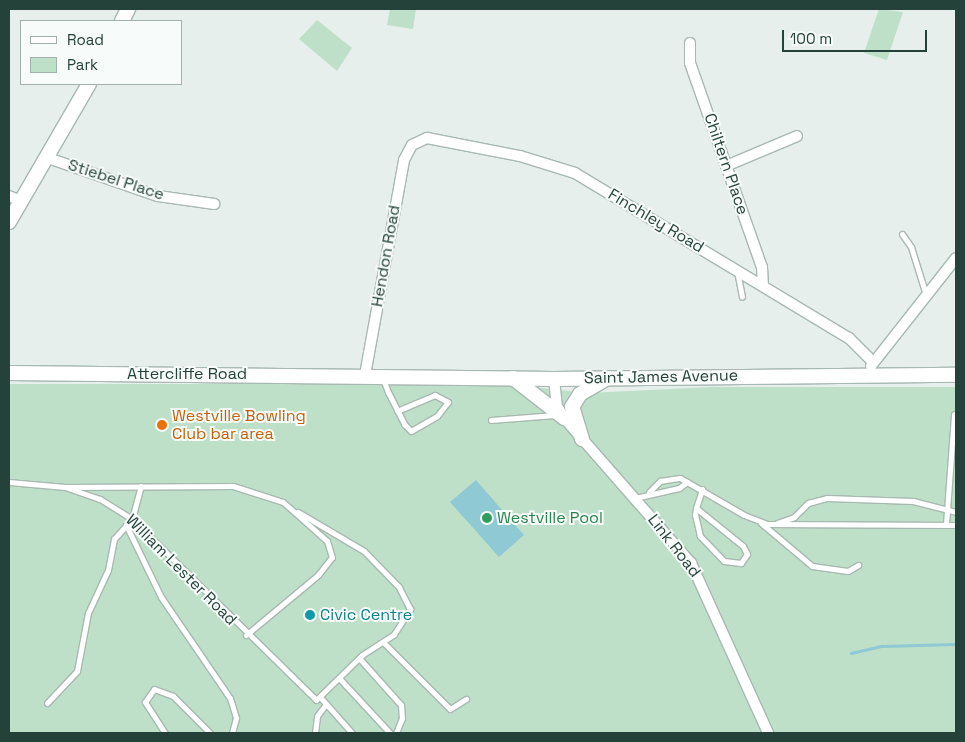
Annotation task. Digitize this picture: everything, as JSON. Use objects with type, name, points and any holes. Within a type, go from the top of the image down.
[{"type":"main road","points":[[9,222],[15,199],[48,158],[88,85]]},
{"type":"main road","name":"Saint James Avenue","points":[[365,375],[554,379],[871,368],[956,375]]},
{"type":"main road","name":"Attercliffe Road","points":[[9,372],[365,375]]},
{"type":"main road","points":[[513,378],[561,416]]},
{"type":"main road","points":[[582,439],[572,407],[580,394],[608,378]]},
{"type":"street","name":"Chiltern Place","points":[[690,43],[690,63],[762,267],[763,286]]},
{"type":"street","points":[[726,166],[797,136]]},
{"type":"street","name":"Finchley Road","points":[[416,142],[447,139],[576,173],[849,338],[871,368]]},
{"type":"street","name":"Hendon Road","points":[[365,375],[404,160],[416,142]]},
{"type":"street","name":"Stiebel Place","points":[[48,158],[158,196],[214,204]]},
{"type":"street","points":[[871,368],[956,258]]},
{"type":"street","name":"Link Road","points":[[554,379],[557,406],[561,416],[691,563],[768,733]]},
{"type":"lane","points":[[902,234],[911,247],[926,295]]},
{"type":"lane","points":[[737,270],[742,297]]},
{"type":"lane","points":[[382,375],[398,412],[406,427],[417,431],[448,402],[435,395],[398,412]]},
{"type":"lane","points":[[946,524],[954,414]]},
{"type":"lane","points":[[491,420],[561,416]]},
{"type":"lane","points":[[649,492],[660,481],[680,478],[702,488],[761,522],[812,566],[848,571],[858,564]]},
{"type":"lane","name":"William Lester Road","points":[[9,482],[65,488],[241,486],[272,496],[298,512],[327,541],[332,557],[318,575],[246,635],[132,519],[100,498],[65,488]]},
{"type":"lane","points":[[634,498],[649,492],[679,488],[687,482]]},
{"type":"lane","points":[[47,703],[77,672],[88,613],[108,570],[114,539],[132,519],[141,486]]},
{"type":"lane","points":[[696,508],[746,551],[741,563],[734,566],[700,536],[696,508],[702,488]]},
{"type":"lane","points":[[774,524],[794,517],[814,500],[827,498],[914,501],[956,512]]},
{"type":"lane","points":[[246,635],[312,699],[320,697],[359,658],[384,643],[409,615],[405,595],[364,551],[298,512]]},
{"type":"lane","points":[[761,522],[774,524],[956,525]]},
{"type":"lane","points":[[126,525],[161,597],[230,698],[237,723],[232,733]]},
{"type":"lane","points":[[384,643],[450,709],[466,699]]},
{"type":"lane","points":[[359,658],[401,705],[402,718],[396,733]]},
{"type":"lane","points":[[339,678],[390,733]]},
{"type":"lane","points":[[165,733],[145,702],[154,689],[173,696],[210,733]]},
{"type":"lane","points":[[320,697],[352,733]]},
{"type":"lane","points":[[315,733],[318,716],[326,704]]},
{"type":"green space","points":[[390,9],[416,9],[413,29],[387,25]]},
{"type":"green space","points":[[879,9],[903,12],[887,60],[864,53]]},
{"type":"green space","points":[[317,20],[352,48],[337,71],[299,39]]},
{"type":"green space","points":[[9,384],[505,384],[588,393],[711,387],[956,387],[956,733],[9,733]]},
{"type":"water","name":"Westville Pool","points":[[476,480],[524,535],[499,557],[450,502]]},
{"type":"waterway","points":[[851,653],[882,646],[956,644]]},
{"type":"place","name":"Westville Bowling Club bar area","points":[[162,425]]},
{"type":"place","name":"Westville Pool","points":[[487,518]]},
{"type":"place","name":"Civic Centre","points":[[310,615]]}]
